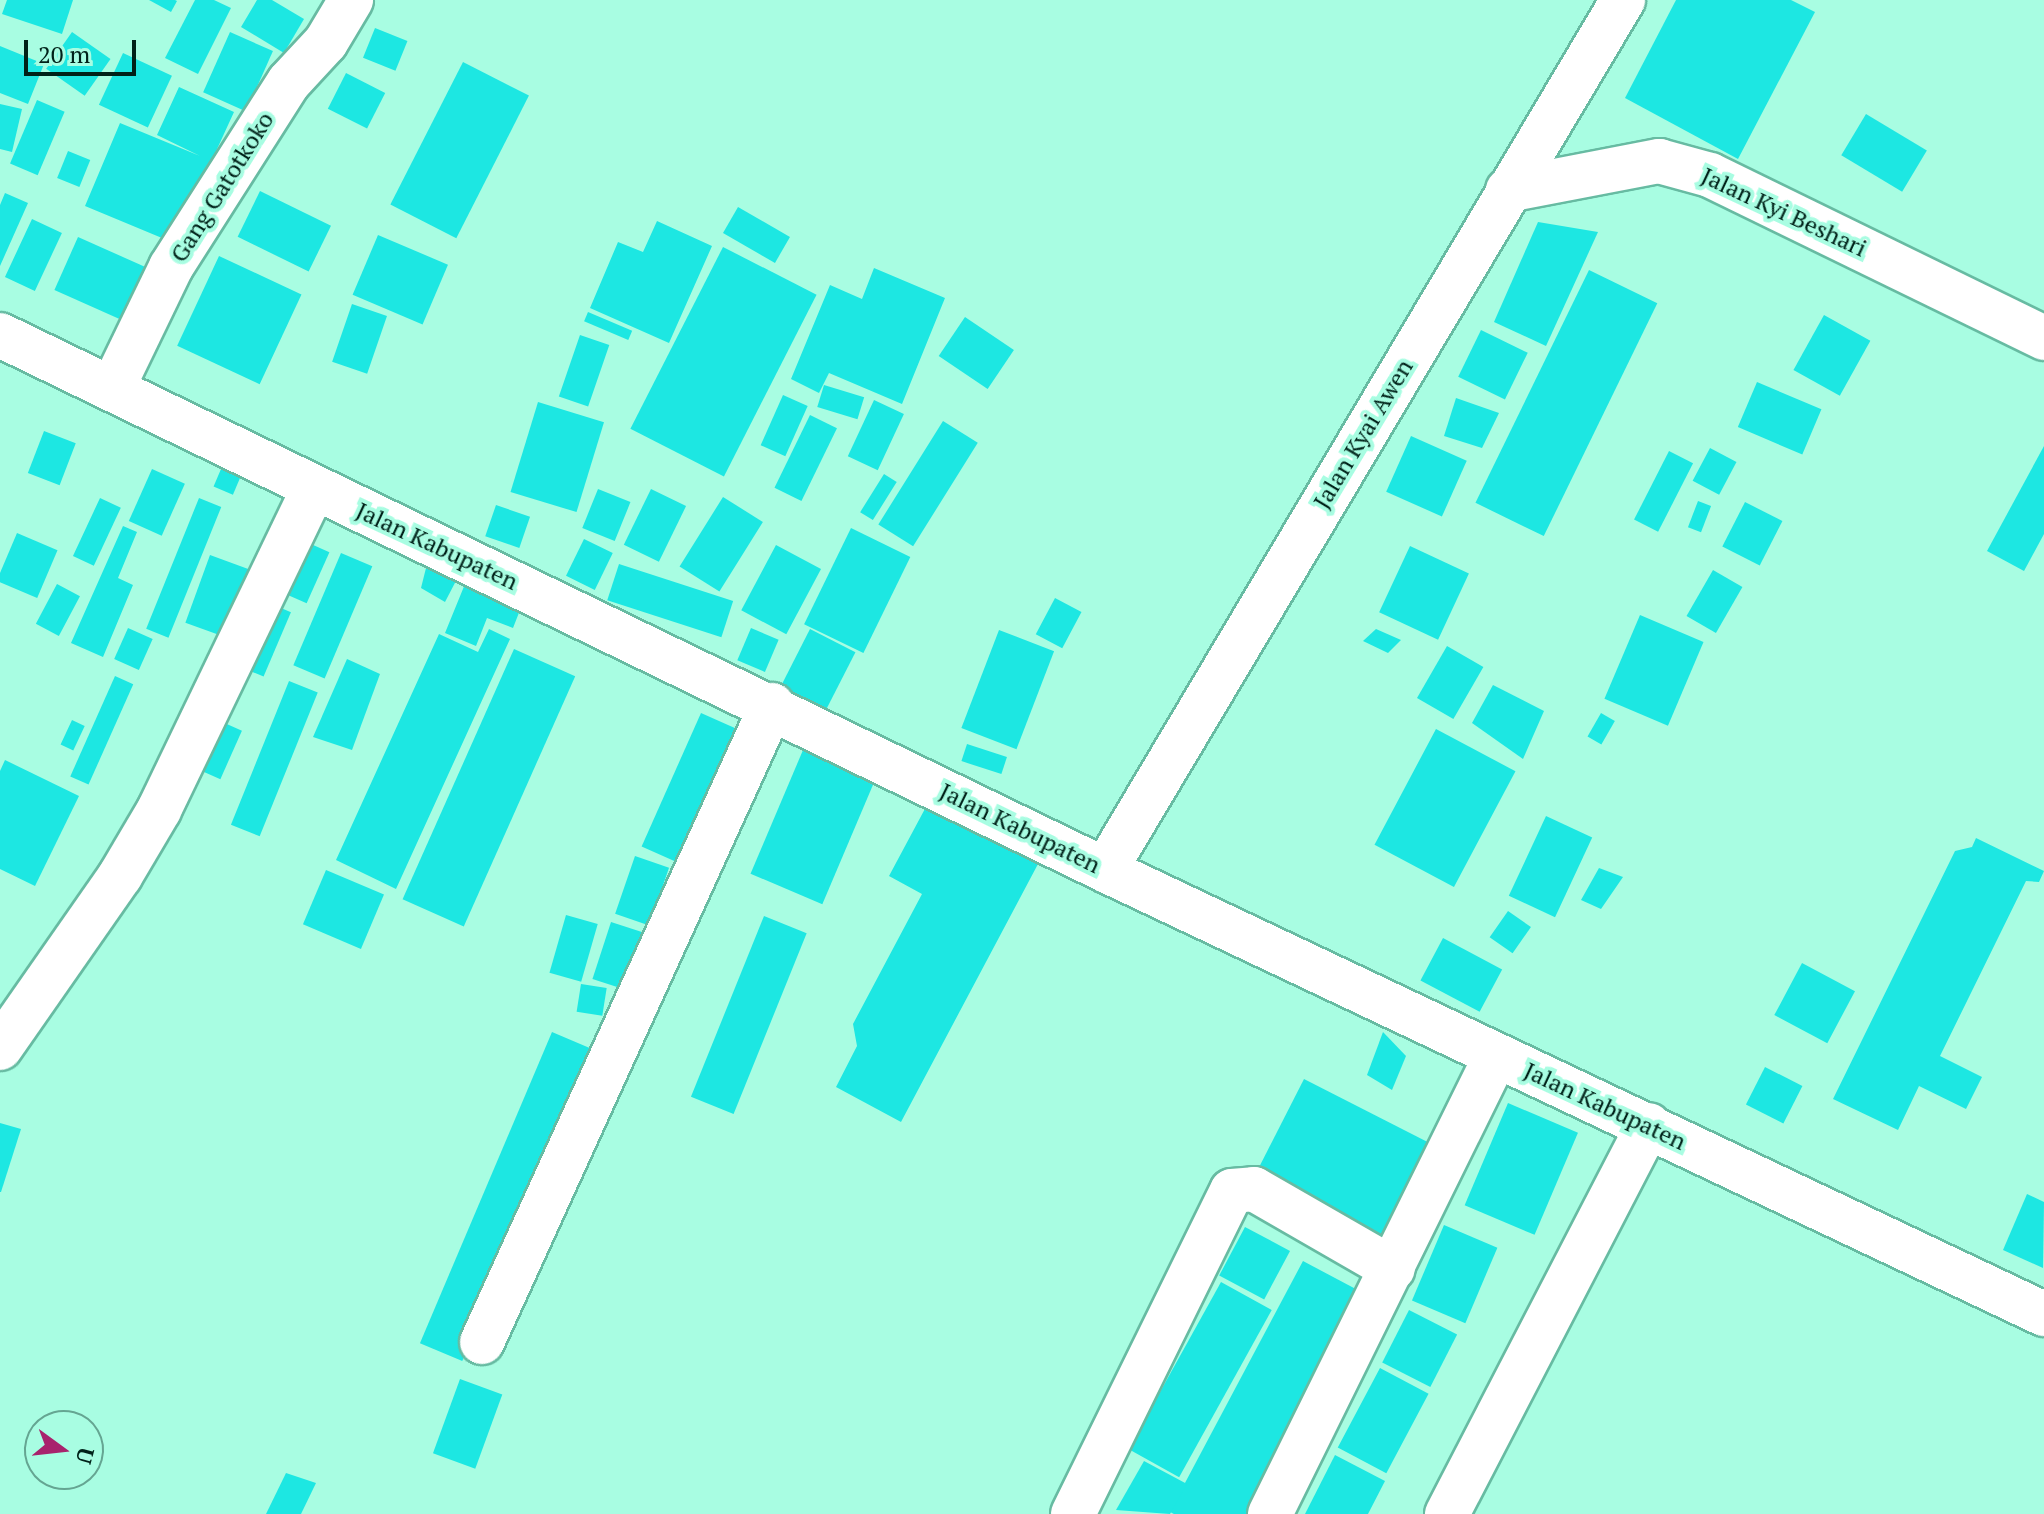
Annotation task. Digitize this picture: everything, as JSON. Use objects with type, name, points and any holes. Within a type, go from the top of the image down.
[{"type":"street","name":"Gang Gatotkoko","points":[[113,387],[171,267],[289,82],[326,42],[351,0]]},
{"type":"street","name":"Jalan Kyai Awen","points":[[1105,870],[1623,0]]},
{"type":"street","name":"Jalan Kyi Beshari","points":[[1508,190],[1659,161],[1710,175],[2044,338]]},
{"type":"street","name":"Jalan Kabupaten","points":[[0,335],[772,705],[1105,870],[2044,1314]]},
{"type":"street","points":[[0,1048],[120,876],[159,810],[314,488]]},
{"type":"street","points":[[482,1342],[772,705]]},
{"type":"street","points":[[1270,1514],[1496,1056]]},
{"type":"street","points":[[1447,1514],[1649,1125]]},
{"type":"street","points":[[1086,1510],[1232,1191],[1254,1189],[1393,1269]]},
{"type":"building","points":[[7,0],[73,0],[62,34],[2,14]]},
{"type":"building","points":[[149,0],[175,0],[177,1],[171,12]]},
{"type":"building","points":[[195,0],[214,0],[231,8],[198,74],[165,58]]},
{"type":"building","points":[[257,0],[272,0],[304,19],[284,53],[241,27]]},
{"type":"building","points":[[1676,0],[1791,0],[1815,12],[1738,159],[1625,98]]},
{"type":"building","points":[[375,28],[407,41],[395,71],[363,58]]},
{"type":"building","points":[[72,32],[111,59],[85,96],[46,69]]},
{"type":"building","points":[[230,32],[273,51],[246,111],[203,92]]},
{"type":"building","points":[[0,46],[44,64],[28,104],[0,93]]},
{"type":"building","points":[[123,53],[172,76],[148,127],[99,105]]},
{"type":"building","points":[[463,62],[529,96],[456,238],[390,205]]},
{"type":"building","points":[[346,73],[385,93],[367,129],[328,109]]},
{"type":"building","points":[[179,87],[234,112],[174,243],[85,206],[120,123],[200,156],[157,135]]},
{"type":"building","points":[[37,100],[65,112],[38,175],[10,164]]},
{"type":"building","points":[[0,104],[22,109],[12,152],[0,149]]},
{"type":"building","points":[[1866,114],[1927,151],[1902,192],[1841,155]]},
{"type":"building","points":[[68,151],[90,160],[79,187],[57,178]]},
{"type":"building","points":[[260,191],[331,226],[309,271],[238,237]]},
{"type":"building","points":[[5,193],[28,203],[0,266],[0,205]]},
{"type":"building","points":[[738,207],[790,237],[775,263],[723,233]]},
{"type":"building","points":[[32,219],[62,233],[35,291],[5,277]]},
{"type":"building","points":[[657,221],[712,246],[669,343],[590,308],[618,242],[643,252]]},
{"type":"building","points":[[1538,222],[1598,232],[1546,346],[1494,322]]},
{"type":"building","points":[[378,235],[448,265],[423,325],[353,295]]},
{"type":"building","points":[[78,237],[149,269],[126,322],[54,290]]},
{"type":"building","points":[[723,247],[817,295],[724,476],[630,429]]},
{"type":"building","points":[[219,256],[301,294],[260,384],[177,346]]},
{"type":"building","points":[[874,268],[945,298],[902,404],[829,373],[819,393],[791,379],[830,285],[862,299]]},
{"type":"building","points":[[1589,270],[1657,303],[1544,536],[1475,503]]},
{"type":"building","points":[[352,304],[387,316],[367,374],[332,362]]},
{"type":"building","points":[[588,312],[632,331],[628,340],[584,321]]},
{"type":"building","points":[[1824,315],[1870,341],[1840,396],[1793,370]]},
{"type":"building","points":[[965,317],[1014,350],[988,389],[939,356]]},
{"type":"building","points":[[1481,330],[1528,353],[1505,400],[1458,377]]},
{"type":"building","points":[[580,335],[609,345],[588,407],[559,396]]},
{"type":"building","points":[[1757,382],[1821,409],[1802,454],[1738,427]]},
{"type":"building","points":[[824,385],[864,397],[857,419],[817,407]]},
{"type":"building","points":[[783,395],[808,406],[785,456],[761,445]]},
{"type":"building","points":[[1456,398],[1499,413],[1482,448],[1444,436]]},
{"type":"building","points":[[874,400],[904,414],[878,470],[848,456]]},
{"type":"building","points":[[538,402],[604,422],[577,512],[511,492]]},
{"type":"building","points":[[810,415],[837,428],[801,501],[774,488]]},
{"type":"building","points":[[943,421],[978,443],[913,546],[878,524]]},
{"type":"building","points":[[44,431],[76,443],[60,485],[28,473]]},
{"type":"building","points":[[1411,436],[1467,461],[1442,517],[1386,492]]},
{"type":"building","points":[[2044,446],[2044,534],[2024,571],[1987,551]]},
{"type":"building","points":[[1710,448],[1736,462],[1719,495],[1693,481]]},
{"type":"building","points":[[1669,451],[1693,463],[1658,532],[1634,520]]},
{"type":"building","points":[[152,469],[185,484],[162,536],[129,521]]},
{"type":"building","points":[[221,469],[240,477],[233,495],[214,486]]},
{"type":"building","points":[[884,474],[897,482],[873,520],[860,512]]},
{"type":"building","points":[[598,489],[630,502],[615,541],[582,528]]},
{"type":"building","points":[[651,489],[686,506],[659,562],[624,545]]},
{"type":"building","points":[[723,497],[763,522],[719,591],[680,567]]},
{"type":"building","points":[[100,498],[121,508],[94,566],[73,556]]},
{"type":"building","points":[[199,498],[221,507],[168,638],[146,629]]},
{"type":"building","points":[[1698,501],[1711,506],[1701,532],[1688,527]]},
{"type":"building","points":[[1745,502],[1782,521],[1760,566],[1722,547]]},
{"type":"building","points":[[496,505],[530,517],[519,548],[485,536]]},
{"type":"building","points":[[123,526],[137,532],[118,578],[133,585],[103,657],[71,643]]},
{"type":"building","points":[[851,528],[910,557],[863,653],[804,624]]},
{"type":"building","points":[[17,533],[58,550],[37,598],[0,582],[0,573]]},
{"type":"building","points":[[584,539],[613,553],[595,590],[566,576]]},
{"type":"building","points":[[302,540],[329,552],[307,603],[279,591]]},
{"type":"building","points":[[776,545],[821,569],[786,634],[741,610]]},
{"type":"building","points":[[1410,546],[1469,573],[1438,640],[1379,612]]},
{"type":"building","points":[[341,553],[372,566],[325,679],[293,665]]},
{"type":"building","points":[[210,555],[252,570],[228,638],[185,623]]},
{"type":"building","points":[[428,560],[458,577],[445,602],[421,588]]},
{"type":"building","points":[[619,564],[733,601],[721,637],[607,600]]},
{"type":"building","points":[[1713,570],[1742,587],[1716,633],[1686,616]]},
{"type":"building","points":[[57,584],[80,596],[59,636],[36,624]]},
{"type":"building","points":[[465,584],[522,605],[513,628],[487,618],[476,646],[445,633]]},
{"type":"building","points":[[1055,598],[1081,612],[1062,648],[1036,634]]},
{"type":"building","points":[[267,602],[291,612],[264,677],[240,666]]},
{"type":"building","points":[[1640,615],[1704,642],[1668,726],[1604,699]]},
{"type":"building","points":[[128,628],[153,639],[139,670],[114,659]]},
{"type":"building","points":[[751,628],[779,640],[765,672],[737,660]]},
{"type":"building","points":[[489,629],[510,639],[396,889],[336,860],[439,634],[478,652]]},
{"type":"building","points":[[810,629],[855,652],[826,710],[780,687]]},
{"type":"building","points":[[1376,629],[1401,640],[1388,653],[1363,641]]},
{"type":"building","points":[[999,630],[1054,651],[1016,749],[961,728]]},
{"type":"building","points":[[1447,646],[1483,667],[1453,719],[1417,698]]},
{"type":"building","points":[[514,649],[575,676],[464,927],[403,899]]},
{"type":"building","points":[[347,659],[380,674],[352,750],[313,737]]},
{"type":"building","points":[[115,676],[133,684],[89,785],[70,776]]},
{"type":"building","points":[[289,681],[318,693],[260,836],[231,825]]},
{"type":"building","points":[[1493,685],[1544,711],[1523,759],[1472,723]]},
{"type":"building","points":[[701,713],[742,731],[683,865],[642,846]]},
{"type":"building","points":[[1601,713],[1615,721],[1601,744],[1588,736]]},
{"type":"building","points":[[72,720],[85,726],[73,750],[61,744]]},
{"type":"building","points":[[220,721],[242,731],[220,779],[198,769]]},
{"type":"building","points":[[1436,729],[1515,771],[1454,887],[1374,845]]},
{"type":"building","points":[[806,743],[878,773],[822,904],[751,874]]},
{"type":"building","points":[[967,744],[1007,757],[1001,774],[961,761]]},
{"type":"building","points":[[5,760],[79,796],[35,886],[0,869],[0,771]]},
{"type":"building","points":[[927,805],[1038,864],[901,1122],[836,1087],[857,1046],[853,1024],[922,894],[889,876]]},
{"type":"building","points":[[1546,816],[1592,838],[1555,917],[1509,896]]},
{"type":"building","points":[[1976,838],[2044,871],[2039,882],[2026,881],[1940,1056],[1982,1077],[1966,1109],[1919,1086],[1898,1130],[1833,1099],[1955,851],[1972,847]]},
{"type":"building","points":[[635,856],[669,868],[649,925],[615,914]]},
{"type":"building","points":[[1599,868],[1623,877],[1601,909],[1581,900]]},
{"type":"building","points":[[326,870],[384,895],[361,949],[303,924]]},
{"type":"building","points":[[1508,911],[1531,927],[1513,953],[1490,937]]},
{"type":"building","points":[[566,915],[598,924],[581,982],[549,973]]},
{"type":"building","points":[[764,916],[807,933],[734,1114],[691,1097]]},
{"type":"building","points":[[611,922],[652,935],[633,992],[592,979]]},
{"type":"building","points":[[1443,938],[1502,969],[1480,1012],[1420,980]]},
{"type":"building","points":[[1802,963],[1855,991],[1827,1043],[1774,1015]]},
{"type":"building","points":[[581,984],[607,988],[602,1016],[577,1012]]},
{"type":"building","points":[[552,1032],[594,1050],[462,1361],[420,1343]]},
{"type":"building","points":[[1383,1032],[1406,1056],[1392,1090],[1367,1075]]},
{"type":"building","points":[[1765,1067],[1802,1086],[1783,1123],[1746,1104]]},
{"type":"building","points":[[1304,1079],[1440,1148],[1389,1249],[1253,1180]]},
{"type":"building","points":[[1508,1103],[1578,1133],[1535,1235],[1465,1205]]},
{"type":"building","points":[[0,1123],[21,1129],[1,1192],[0,1192]]},
{"type":"building","points":[[2027,1194],[2044,1202],[2043,1268],[2003,1250]]},
{"type":"building","points":[[1444,1225],[1497,1248],[1465,1323],[1412,1300]]},
{"type":"building","points":[[1245,1227],[1290,1251],[1264,1300],[1219,1276]]},
{"type":"building","points":[[1303,1261],[1366,1294],[1249,1514],[1170,1512]]},
{"type":"building","points":[[1221,1282],[1272,1310],[1179,1477],[1128,1449]]},
{"type":"building","points":[[1409,1310],[1457,1335],[1430,1387],[1382,1363]]},
{"type":"building","points":[[1380,1368],[1429,1394],[1386,1473],[1338,1447]]},
{"type":"building","points":[[460,1379],[502,1394],[475,1469],[433,1453]]},
{"type":"building","points":[[1335,1455],[1385,1481],[1368,1514],[1305,1514]]},
{"type":"building","points":[[1144,1461],[1187,1484],[1170,1514],[1116,1510]]},
{"type":"building","points":[[286,1473],[316,1483],[301,1514],[266,1514]]}]
